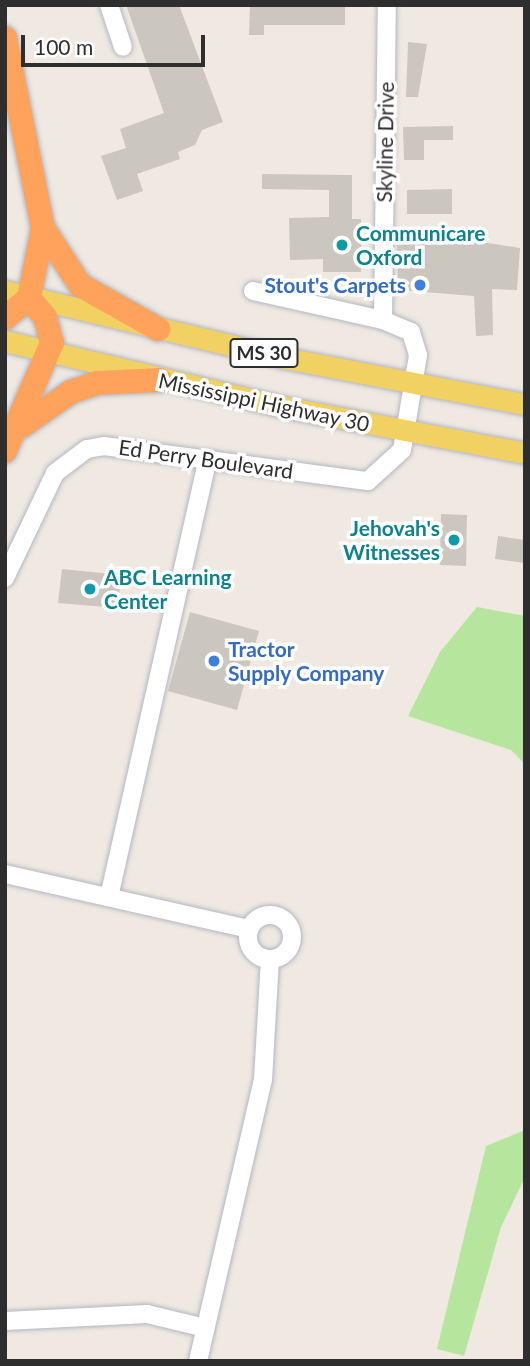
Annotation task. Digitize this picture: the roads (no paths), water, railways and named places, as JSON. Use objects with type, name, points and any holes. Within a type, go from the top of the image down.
[{"type":"highway","points":[[5,38],[43,228],[80,285],[158,329]]},
{"type":"highway","points":[[5,318],[43,228]]},
{"type":"highway","points":[[8,445],[50,354],[51,330],[17,294]]},
{"type":"highway","points":[[8,445],[29,417],[71,392],[97,383],[160,380]]},
{"type":"main road","name":"MS 30","points":[[17,294],[158,329],[416,384],[525,404]]},
{"type":"main road","name":"Mississippi Highway 30","points":[[5,341],[160,380],[525,453]]},
{"type":"street","points":[[109,5],[123,47]]},
{"type":"street","name":"Skyline Drive","points":[[383,320],[387,5]]},
{"type":"street","points":[[253,291],[401,324],[418,342],[416,384]]},
{"type":"street","name":"Ed Perry Boulevard","points":[[5,578],[67,460],[104,446],[368,481],[402,450],[416,384]]},
{"type":"street","points":[[109,898],[208,458]]},
{"type":"street","points":[[5,874],[249,929]]},
{"type":"street","points":[[249,929],[266,915],[287,922],[292,944],[270,959]]},
{"type":"street","points":[[249,929],[252,950],[270,959]]},
{"type":"street","points":[[198,1361],[263,1080],[270,959]]},
{"type":"street","points":[[5,1321],[147,1314],[205,1328]]},
{"type":"place","name":"Communicare Oxford","points":[[342,245]]},
{"type":"place","name":"Stout's Carpets","points":[[420,285]]},
{"type":"place","name":"Jehovah's Witnesses","points":[[454,540]]},
{"type":"place","name":"ABC Learning Center","points":[[90,589]]},
{"type":"place","name":"Tractor Supply Company","points":[[214,661]]}]
